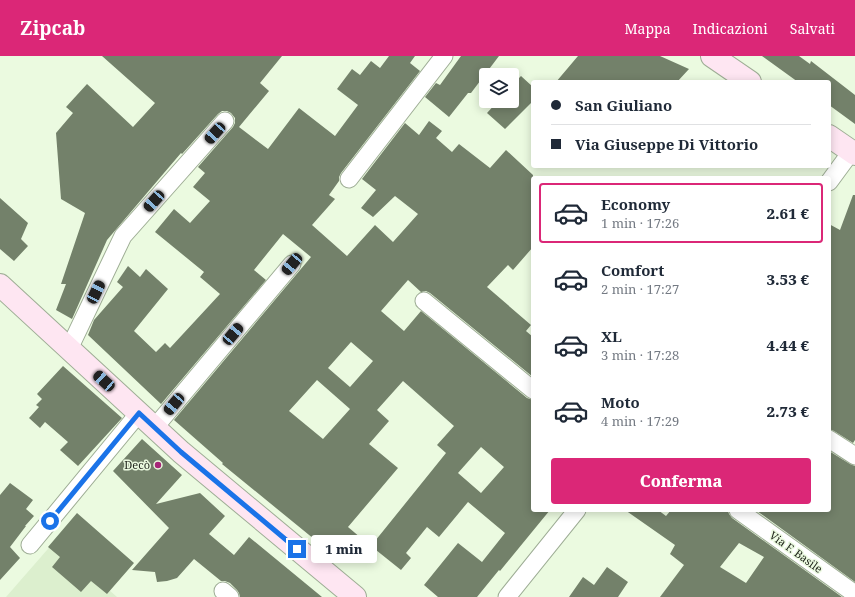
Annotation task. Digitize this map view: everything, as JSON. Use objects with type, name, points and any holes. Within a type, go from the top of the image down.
[{"type":"street","points":[[349,178],[444,56]]},
{"type":"street","points":[[712,56],[747,80]]},
{"type":"street","points":[[69,349],[123,236],[226,121]]},
{"type":"street","points":[[831,137],[853,153],[831,180]]},
{"type":"street","points":[[30,545],[292,264]]},
{"type":"street","points":[[0,285],[181,452],[355,597]]},
{"type":"street","points":[[424,301],[531,388]]},
{"type":"street","points":[[831,440],[855,456]]},
{"type":"street","points":[[507,597],[575,512]]},
{"type":"street","name":"Via F. Basile","points":[[741,512],[855,594]]},
{"type":"shaded area","points":[[54,542],[117,597],[6,597]]},
{"type":"building","points":[[102,56],[282,56],[260,83],[269,91],[239,127],[268,149],[299,108],[335,136],[358,105],[337,89],[352,69],[360,75],[371,61],[380,68],[389,56],[415,56],[410,63],[420,71],[341,173],[339,181],[329,195],[335,199],[312,225],[347,256],[375,225],[393,242],[418,214],[395,196],[373,217],[361,208],[376,190],[362,179],[405,123],[419,135],[429,121],[442,131],[436,138],[452,152],[459,144],[490,168],[506,150],[533,175],[531,176],[531,249],[513,270],[508,265],[487,287],[531,325],[526,331],[531,335],[531,375],[430,293],[426,291],[421,292],[408,280],[381,311],[404,331],[421,311],[527,398],[531,399],[531,512],[548,512],[477,597],[438,597],[424,585],[458,543],[482,562],[505,533],[468,502],[439,537],[427,527],[406,553],[411,558],[401,570],[371,546],[446,453],[437,445],[454,426],[403,381],[377,410],[389,421],[369,444],[398,468],[348,527],[361,538],[341,561],[222,464],[223,463],[174,420],[311,257],[283,234],[254,270],[266,280],[161,404],[88,335],[94,320],[123,287],[117,282],[128,266],[140,277],[146,269],[168,289],[134,331],[156,352],[165,343],[170,348],[220,294],[200,277],[204,272],[155,232],[174,209],[190,223],[210,201],[193,187],[205,173],[198,167],[233,127],[235,118],[231,113],[222,111],[218,114],[182,154],[181,153],[107,240],[72,319],[56,310],[66,284],[61,284],[85,213],[61,199],[56,133],[73,113],[66,107],[87,84],[133,127],[155,103]],"holes":[[[351,342],[373,361],[350,387],[328,368]],[[317,380],[350,409],[323,439],[289,411]],[[481,447],[504,467],[481,493],[458,473]]]},
{"type":"building","points":[[461,56],[499,56],[490,68],[479,68],[479,82],[471,93],[468,93],[449,117],[425,97],[436,83],[440,85]]},
{"type":"building","points":[[578,56],[660,56],[689,69],[679,80],[558,80]]},
{"type":"building","points":[[762,56],[799,56],[810,64],[811,61],[855,95],[855,124],[831,106],[831,80],[795,80]]},
{"type":"building","points":[[521,76],[531,85],[531,103],[505,129],[487,113],[492,108],[519,108],[519,78]]},
{"type":"building","points":[[853,195],[855,195],[855,440],[853,443],[831,430],[831,225],[840,230]]},
{"type":"building","points":[[0,198],[28,223],[21,239],[28,246],[14,261],[0,249]]},
{"type":"building","points":[[63,366],[122,418],[78,466],[60,450],[68,442],[45,422],[40,428],[29,418],[39,407],[36,405],[42,399],[37,394]]},
{"type":"building","points":[[142,439],[182,475],[156,504],[200,493],[225,516],[209,534],[234,555],[249,537],[322,597],[240,597],[237,590],[230,583],[221,581],[194,559],[177,578],[167,581],[157,582],[155,572],[132,570],[169,528],[113,471]]},
{"type":"building","points":[[831,452],[855,466],[855,582],[758,512],[831,512]]},
{"type":"building","points":[[10,483],[33,500],[26,509],[34,516],[10,547],[20,558],[0,580],[0,495]]},
{"type":"building","points":[[628,512],[661,512],[666,516],[669,512],[728,512],[732,518],[842,597],[660,597],[684,565],[670,554],[675,545]],"holes":[[[739,543],[764,557],[746,583],[720,567]]]},
{"type":"building","points":[[77,513],[134,563],[107,594],[91,581],[81,592],[52,567],[60,557],[48,547]]},
{"type":"building","points":[[607,567],[628,582],[618,597],[569,597],[583,577],[594,585]]},
{"type":"place","name":"Decò","points":[[158,465]]},
{"type":"route","points":[[50,521],[139,413],[181,452],[297,549]]}]
